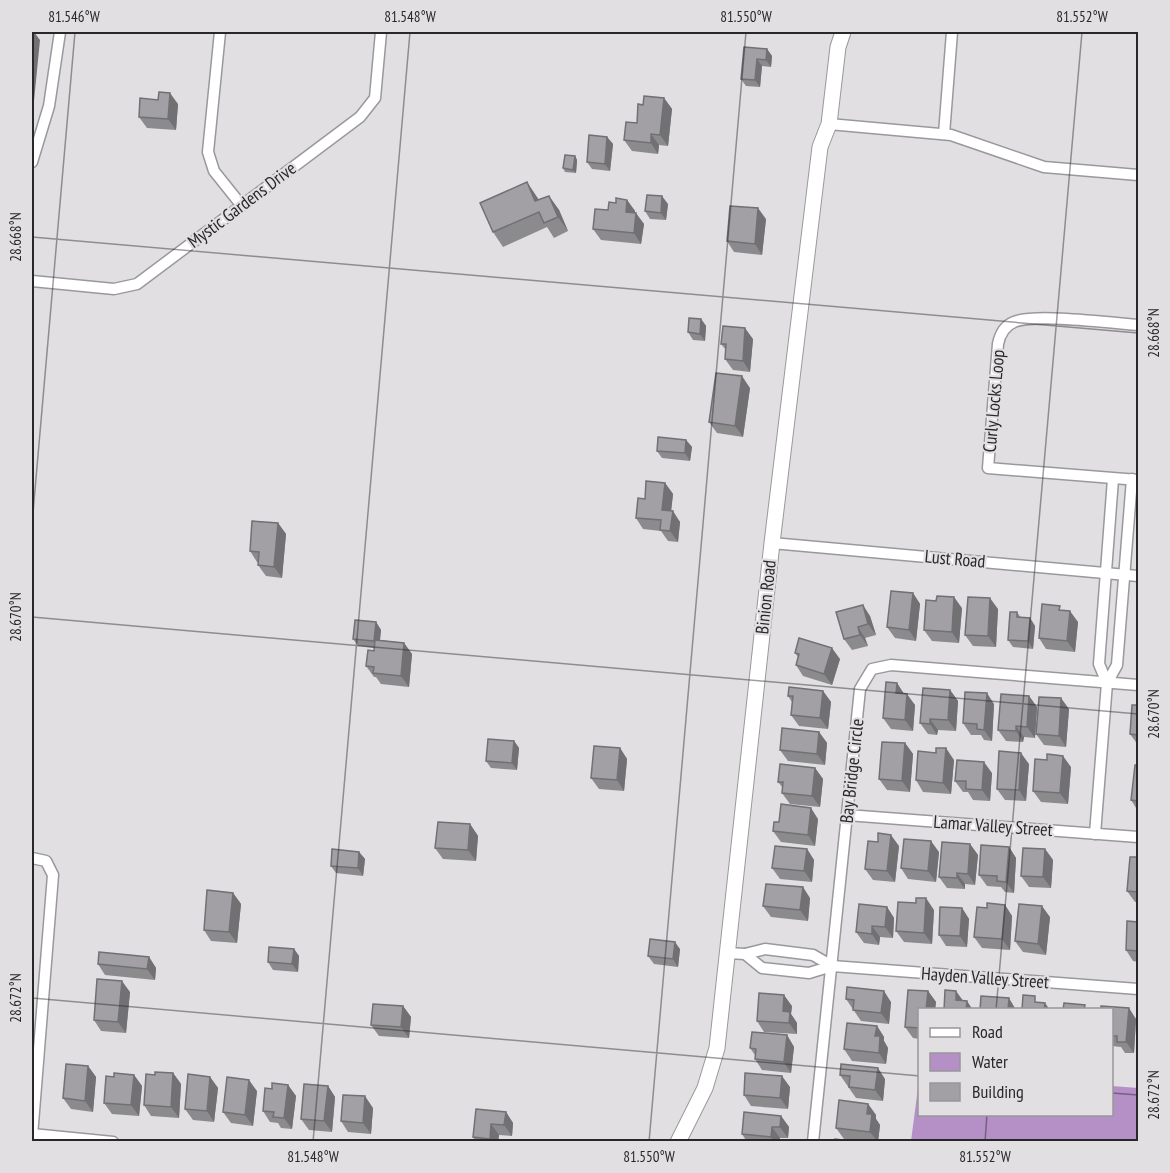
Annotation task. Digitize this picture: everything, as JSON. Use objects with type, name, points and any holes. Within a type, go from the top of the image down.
[{"type":"main road","name":"Binion Road","points":[[678,1142],[705,1088],[717,1048],[772,543],[820,147],[829,124],[839,36]]},
{"type":"street","points":[[32,162],[49,106],[60,32]]},
{"type":"street","points":[[220,32],[208,152],[214,171],[242,206]]},
{"type":"street","name":"Mystic Gardens Drive","points":[[32,281],[114,289],[137,284],[360,117],[375,98],[381,32]]},
{"type":"street","points":[[944,134],[952,32]]},
{"type":"street","points":[[829,124],[944,134],[962,137],[1044,167],[1138,175]]},
{"type":"street","name":"Curly Locks Loop","points":[[1113,479],[988,468],[998,344],[1000,335],[1006,327],[1013,322],[1032,319],[1138,325]]},
{"type":"street","points":[[1095,834],[1107,683],[1117,665],[1124,574],[1135,480],[1113,479],[1099,664],[1107,683]]},
{"type":"street","name":"Lust Road","points":[[772,543],[1138,576]]},
{"type":"street","name":"Bay Bridge Circle","points":[[813,1142],[860,689],[872,669],[891,665],[1138,685]]},
{"type":"street","name":"Lamar Valley Street","points":[[847,816],[1138,837]]},
{"type":"street","points":[[32,858],[46,861],[53,874],[32,1135],[113,1142]]},
{"type":"street","name":"Hayden Valley Street","points":[[728,953],[745,954],[765,949],[813,955],[832,966]]},
{"type":"street","name":"Hayden Valley Street","points":[[745,954],[762,968],[809,973],[832,966],[1138,989]]},
{"type":"water","points":[[1113,1086],[1138,1088],[1138,1141],[911,1141],[918,1088],[918,1116],[1113,1116]]},
{"type":"building","points":[[744,47],[767,49],[766,60],[757,59],[755,80],[741,79]]},
{"type":"building","points":[[159,92],[170,93],[168,119],[139,117],[140,98],[158,100]]},
{"type":"building","points":[[644,96],[664,98],[660,135],[651,134],[651,143],[624,140],[626,122],[637,123],[638,104],[643,105]]},
{"type":"building","points":[[589,135],[607,137],[605,164],[587,162]]},
{"type":"building","points":[[565,155],[575,156],[573,170],[563,168]]},
{"type":"building","points":[[527,182],[535,201],[549,196],[558,217],[544,223],[539,212],[493,232],[480,203]]},
{"type":"building","points":[[647,195],[662,196],[661,213],[645,211]]},
{"type":"building","points":[[616,198],[627,200],[626,212],[636,213],[634,233],[593,229],[595,209],[608,210],[609,202],[616,203]]},
{"type":"building","points":[[730,206],[758,208],[755,244],[727,241]]},
{"type":"building","points":[[689,318],[701,319],[700,334],[688,332]]},
{"type":"building","points":[[723,326],[745,328],[743,361],[725,359],[726,344],[721,344]]},
{"type":"building","points":[[716,373],[742,376],[735,426],[709,422]]},
{"type":"building","points":[[658,437],[686,440],[685,453],[657,451]]},
{"type":"building","points":[[646,481],[665,483],[662,510],[673,511],[670,531],[660,530],[661,520],[636,518],[638,498],[645,499]]},
{"type":"building","points":[[252,521],[278,523],[274,567],[258,565],[259,552],[250,551]]},
{"type":"building","points":[[891,591],[913,593],[909,630],[887,627]]},
{"type":"building","points":[[937,596],[954,597],[952,632],[924,630],[926,600],[936,601]]},
{"type":"building","points":[[968,597],[990,598],[988,636],[965,635]]},
{"type":"building","points":[[1042,604],[1060,606],[1059,610],[1070,611],[1067,641],[1039,638]]},
{"type":"building","points":[[863,605],[868,624],[858,627],[860,635],[844,639],[836,612]]},
{"type":"building","points":[[1010,612],[1017,612],[1017,617],[1030,618],[1028,641],[1008,640]]},
{"type":"building","points":[[355,620],[376,622],[374,641],[353,639]]},
{"type":"building","points":[[799,638],[832,648],[824,674],[796,665],[799,654],[795,653]]},
{"type":"building","points":[[375,640],[404,643],[401,676],[373,673],[374,667],[366,666],[368,650],[374,651]]},
{"type":"building","points":[[886,682],[897,683],[896,693],[907,694],[905,720],[883,718]]},
{"type":"building","points":[[789,687],[823,691],[820,718],[791,715],[793,696],[788,696]]},
{"type":"building","points":[[923,688],[950,690],[948,720],[930,719],[930,724],[920,723]]},
{"type":"building","points":[[965,692],[987,693],[984,730],[977,729],[977,724],[963,723]]},
{"type":"building","points":[[1001,694],[1029,696],[1027,727],[1016,726],[1016,731],[998,730]]},
{"type":"building","points":[[1039,697],[1061,698],[1059,736],[1036,734]]},
{"type":"building","points":[[1132,705],[1138,705],[1138,735],[1130,734]]},
{"type":"building","points":[[782,728],[819,732],[817,754],[780,750]]},
{"type":"building","points":[[488,739],[514,741],[512,763],[486,761]]},
{"type":"building","points":[[882,742],[905,743],[902,781],[879,779]]},
{"type":"building","points":[[594,746],[620,748],[617,780],[591,778]]},
{"type":"building","points":[[936,748],[946,748],[943,783],[916,780],[918,751],[936,753]]},
{"type":"building","points":[[999,751],[1021,753],[1019,790],[997,789]]},
{"type":"building","points":[[1047,754],[1063,756],[1060,793],[1033,791],[1035,759],[1047,760]]},
{"type":"building","points":[[957,760],[984,762],[982,790],[966,789],[966,781],[955,781]]},
{"type":"building","points":[[780,764],[815,768],[812,796],[782,793],[783,782],[778,782]]},
{"type":"building","points":[[1135,765],[1138,765],[1138,801],[1131,800]]},
{"type":"building","points":[[781,804],[811,808],[808,835],[773,831],[774,822],[779,822]]},
{"type":"building","points":[[438,822],[470,824],[468,850],[435,848]]},
{"type":"building","points":[[878,833],[891,835],[887,871],[865,869],[868,841],[878,842]]},
{"type":"building","points":[[904,839],[931,841],[928,871],[901,868]]},
{"type":"building","points":[[942,842],[970,844],[968,874],[957,873],[957,878],[939,877]]},
{"type":"building","points":[[981,845],[1009,847],[1006,882],[997,881],[997,876],[979,875]]},
{"type":"building","points":[[775,846],[807,849],[804,871],[772,868]]},
{"type":"building","points":[[1023,848],[1045,849],[1043,877],[1021,876]]},
{"type":"building","points":[[332,849],[359,852],[358,868],[331,866]]},
{"type":"building","points":[[1130,857],[1138,857],[1138,892],[1127,891]]},
{"type":"building","points":[[766,884],[803,887],[800,910],[763,906]]},
{"type":"building","points":[[207,890],[233,893],[229,932],[204,930]]},
{"type":"building","points":[[916,898],[926,898],[924,933],[896,931],[898,902],[916,903]]},
{"type":"building","points":[[987,903],[1005,905],[1002,939],[974,937],[977,907],[987,908]]},
{"type":"building","points":[[859,904],[887,907],[885,927],[872,926],[872,934],[856,932]]},
{"type":"building","points":[[1019,904],[1042,906],[1038,944],[1015,941]]},
{"type":"building","points":[[940,907],[962,908],[960,936],[939,935]]},
{"type":"building","points":[[1127,921],[1138,922],[1138,951],[1126,950]]},
{"type":"building","points":[[650,939],[675,942],[673,959],[648,956]]},
{"type":"building","points":[[269,947],[294,949],[292,964],[268,962]]},
{"type":"building","points":[[99,952],[149,957],[147,969],[98,964]]},
{"type":"building","points":[[97,979],[122,981],[118,1022],[94,1020]]},
{"type":"building","points":[[847,987],[884,991],[881,1013],[853,1010],[854,1000],[846,999]]},
{"type":"building","points":[[908,990],[928,991],[926,1008],[918,1008],[918,1028],[905,1027]]},
{"type":"building","points":[[945,990],[956,991],[956,1000],[967,1001],[966,1008],[944,1008]]},
{"type":"building","points":[[759,993],[784,995],[783,1011],[790,1012],[789,1023],[757,1021]]},
{"type":"building","points":[[1023,995],[1035,996],[1035,1002],[1045,1003],[1044,1008],[1022,1008]]},
{"type":"building","points":[[981,996],[1009,998],[1008,1008],[980,1008]]},
{"type":"building","points":[[1064,1003],[1085,1005],[1084,1008],[1063,1008]]},
{"type":"building","points":[[373,1004],[403,1006],[401,1027],[371,1025]]},
{"type":"building","points":[[1101,1006],[1129,1008],[1126,1042],[1117,1042],[1117,1036],[1113,1036],[1113,1008],[1101,1008]]},
{"type":"building","points":[[847,1023],[877,1026],[875,1036],[880,1036],[879,1053],[844,1049]]},
{"type":"building","points":[[752,1032],[787,1035],[784,1062],[755,1059],[756,1049],[750,1048]]},
{"type":"building","points":[[66,1064],[88,1066],[85,1101],[63,1098]]},
{"type":"building","points":[[841,1064],[878,1068],[875,1090],[849,1087],[850,1076],[840,1075]]},
{"type":"building","points":[[155,1072],[173,1073],[171,1107],[144,1105],[146,1074],[155,1075]]},
{"type":"building","points":[[114,1073],[134,1075],[131,1105],[104,1103],[106,1076],[114,1077]]},
{"type":"building","points":[[745,1073],[782,1076],[780,1098],[744,1095]]},
{"type":"building","points":[[188,1074],[210,1077],[207,1111],[185,1109]]},
{"type":"building","points":[[227,1077],[249,1080],[245,1115],[223,1112]]},
{"type":"building","points":[[272,1083],[288,1085],[284,1118],[273,1117],[274,1112],[263,1111],[265,1088],[272,1089]]},
{"type":"building","points":[[304,1084],[328,1086],[324,1121],[301,1119]]},
{"type":"building","points":[[343,1095],[365,1096],[363,1123],[341,1121]]},
{"type":"building","points":[[839,1100],[868,1104],[867,1114],[872,1114],[870,1132],[836,1128]]},
{"type":"building","points":[[476,1109],[506,1112],[504,1125],[491,1124],[490,1139],[473,1137]]},
{"type":"building","points":[[744,1112],[781,1116],[780,1127],[772,1127],[771,1137],[742,1134]]},
{"type":"building","points":[[835,1139],[856,1142],[835,1142]]}]
